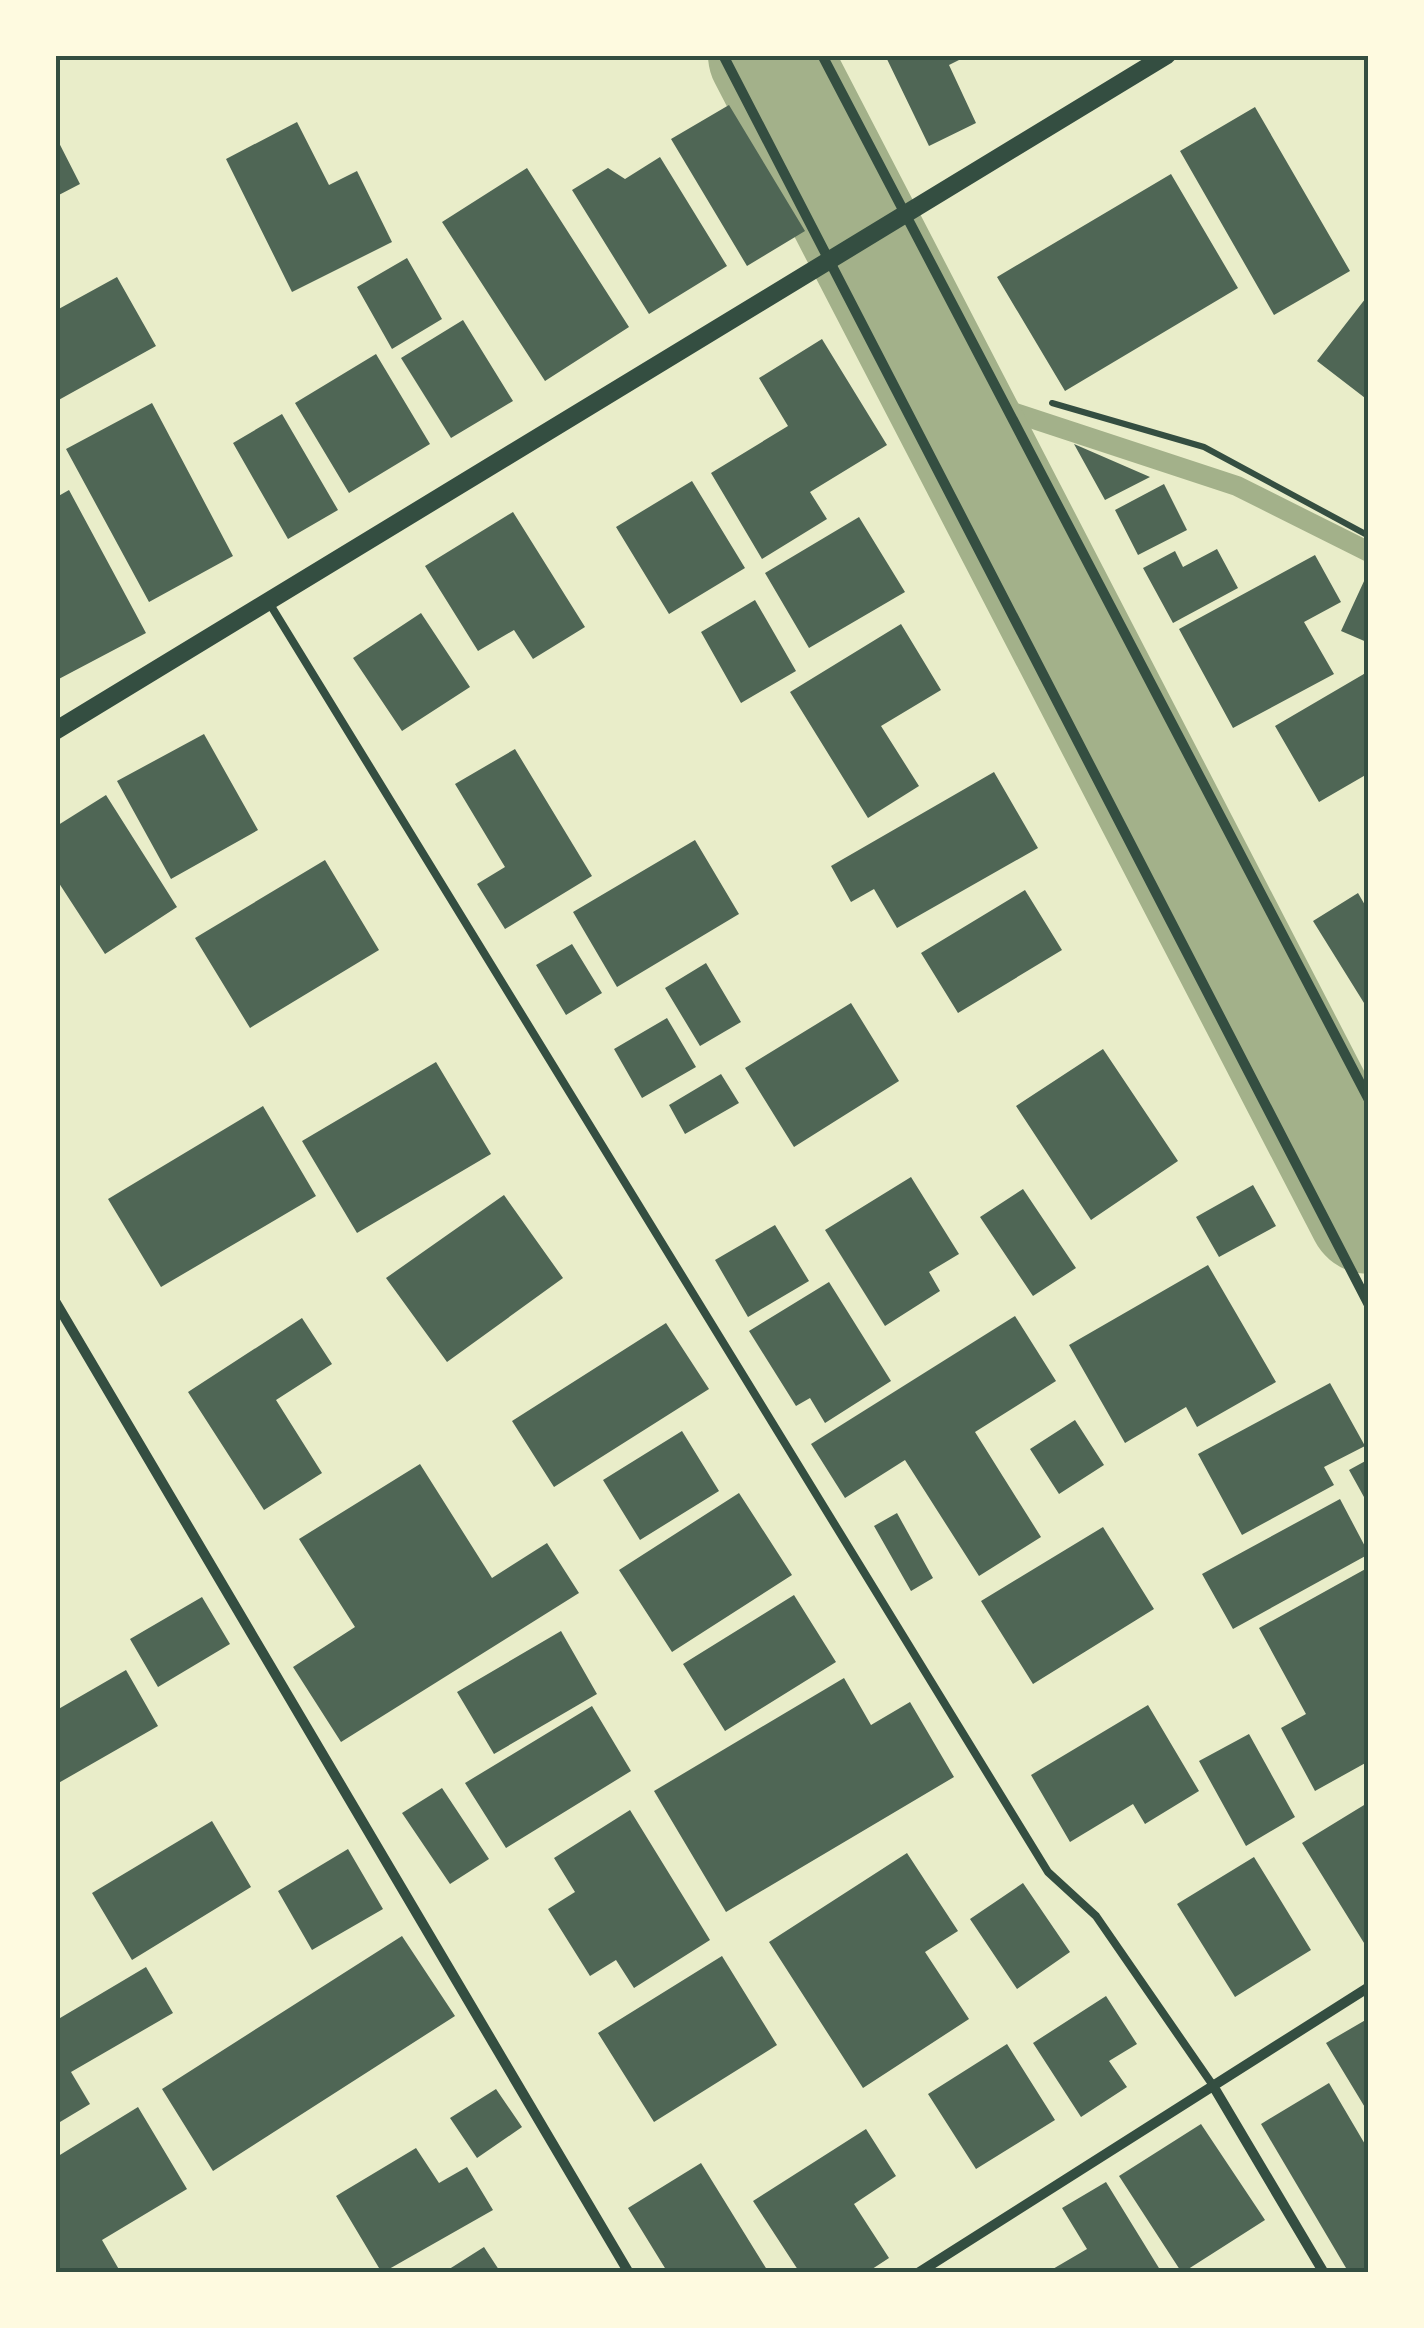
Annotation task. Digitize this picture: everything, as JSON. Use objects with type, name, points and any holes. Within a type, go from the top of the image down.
[{"type":"street","points":[[723,55],[1369,1305]]},
{"type":"street","points":[[822,55],[1369,1100]]},
{"type":"street","points":[[55,732],[903,212],[1167,55]]},
{"type":"street","points":[[55,1301],[629,2273]]},
{"type":"street","points":[[918,2273],[1369,1987]]},
{"type":"street","points":[[1212,2084],[1324,2273]]},
{"type":"lane","points":[[268,601],[1048,1872],[1096,1916],[1212,2084]]},
{"type":"path","points":[[998,387],[1204,447],[1369,536]]},
{"type":"building","points":[[885,55],[969,55],[949,65],[976,123],[929,146]]},
{"type":"building","points":[[729,105],[805,231],[747,266],[671,139]]},
{"type":"building","points":[[1255,107],[1350,271],[1274,315],[1180,151]]},
{"type":"building","points":[[297,122],[329,185],[357,171],[392,242],[292,292],[226,159]]},
{"type":"building","points":[[55,135],[80,184],[55,197]]},
{"type":"building","points":[[660,157],[727,266],[649,314],[572,190],[608,168],[625,179]]},
{"type":"building","points":[[527,168],[629,327],[545,381],[442,222]]},
{"type":"building","points":[[1171,174],[1238,288],[1065,391],[997,277]]},
{"type":"building","points":[[407,258],[442,319],[392,349],[357,287]]},
{"type":"building","points":[[117,277],[156,346],[55,402],[55,311]]},
{"type":"building","points":[[1369,294],[1369,401],[1317,361]]},
{"type":"building","points":[[463,320],[513,401],[451,438],[401,358]]},
{"type":"building","points":[[822,339],[887,445],[810,492],[827,519],[762,559],[711,473],[788,426],[759,378]]},
{"type":"building","points":[[376,354],[430,444],[349,493],[295,403]]},
{"type":"building","points":[[152,403],[233,556],[149,602],[66,449]]},
{"type":"building","points":[[282,414],[338,510],[288,539],[233,443]]},
{"type":"building","points":[[1074,444],[1150,477],[1105,500]]},
{"type":"building","points":[[692,481],[745,568],[669,614],[616,527]]},
{"type":"building","points":[[1164,484],[1187,530],[1138,555],[1115,510]]},
{"type":"building","points":[[69,490],[146,633],[55,681],[55,498]]},
{"type":"building","points":[[513,512],[585,627],[533,659],[514,630],[478,651],[425,566]]},
{"type":"building","points":[[859,517],[905,592],[809,648],[765,573]]},
{"type":"building","points":[[1217,549],[1238,588],[1173,623],[1143,568],[1175,551],[1183,567]]},
{"type":"building","points":[[1315,555],[1341,602],[1304,622],[1334,674],[1233,728],[1179,629]]},
{"type":"building","points":[[1365,579],[1369,580],[1369,643],[1341,631]]},
{"type":"building","points":[[755,600],[796,671],[741,703],[701,632]]},
{"type":"building","points":[[421,613],[470,687],[402,731],[353,658]]},
{"type":"building","points":[[901,624],[941,690],[881,726],[919,786],[868,818],[790,692]]},
{"type":"building","points":[[1369,671],[1369,773],[1319,802],[1275,726]]},
{"type":"building","points":[[204,734],[258,830],[171,879],[117,781]]},
{"type":"building","points":[[515,749],[592,876],[505,929],[477,884],[505,867],[455,784]]},
{"type":"building","points":[[994,772],[1038,848],[897,928],[874,889],[851,902],[831,866]]},
{"type":"building","points":[[106,795],[177,907],[105,954],[55,877],[55,827]]},
{"type":"building","points":[[695,840],[739,914],[617,987],[573,912]]},
{"type":"building","points":[[325,860],[379,950],[250,1028],[195,938]]},
{"type":"building","points":[[1025,890],[1062,950],[958,1013],[921,953]]},
{"type":"building","points":[[1358,893],[1369,912],[1369,1011],[1313,921]]},
{"type":"building","points":[[572,944],[602,993],[566,1015],[536,965]]},
{"type":"building","points":[[706,963],[741,1022],[700,1046],[665,988]]},
{"type":"building","points":[[851,1003],[899,1081],[794,1147],[745,1068]]},
{"type":"building","points":[[667,1018],[696,1067],[642,1098],[614,1049]]},
{"type":"building","points":[[1103,1049],[1178,1161],[1091,1220],[1016,1106]]},
{"type":"building","points":[[436,1062],[491,1154],[357,1233],[302,1141]]},
{"type":"building","points":[[721,1074],[739,1103],[685,1134],[669,1105]]},
{"type":"building","points":[[263,1106],[316,1196],[161,1287],[108,1199]]},
{"type":"building","points":[[911,1177],[959,1254],[929,1272],[940,1291],[885,1326],[825,1230]]},
{"type":"building","points":[[1253,1185],[1276,1226],[1219,1257],[1196,1217]]},
{"type":"building","points":[[1023,1189],[1076,1268],[1033,1296],[980,1217]]},
{"type":"building","points":[[504,1195],[563,1278],[447,1362],[386,1278]]},
{"type":"building","points":[[775,1225],[809,1281],[748,1317],[715,1260]]},
{"type":"building","points":[[1208,1265],[1276,1382],[1197,1427],[1186,1407],[1125,1443],[1069,1345]]},
{"type":"building","points":[[829,1282],[891,1381],[825,1423],[810,1398],[796,1406],[749,1331]]},
{"type":"building","points":[[1015,1316],[1056,1381],[975,1432],[1041,1537],[979,1576],[905,1460],[845,1498],[811,1444]]},
{"type":"building","points":[[302,1318],[332,1364],[276,1400],[322,1473],[264,1510],[188,1392]]},
{"type":"building","points":[[666,1323],[709,1389],[554,1487],[512,1421]]},
{"type":"building","points":[[1330,1383],[1365,1446],[1324,1467],[1334,1485],[1242,1535],[1198,1454]]},
{"type":"building","points":[[1075,1420],[1104,1465],[1059,1494],[1030,1449]]},
{"type":"building","points":[[682,1431],[719,1491],[640,1540],[603,1480]]},
{"type":"building","points":[[1369,1459],[1369,1506],[1349,1470]]},
{"type":"building","points":[[420,1464],[492,1578],[547,1543],[579,1593],[341,1742],[293,1667],[355,1627],[299,1539]]},
{"type":"building","points":[[739,1493],[792,1575],[672,1652],[619,1570]]},
{"type":"building","points":[[1340,1499],[1369,1554],[1233,1629],[1202,1574]]},
{"type":"building","points":[[897,1513],[933,1578],[911,1591],[874,1526]]},
{"type":"building","points":[[1103,1527],[1154,1609],[1033,1684],[981,1601]]},
{"type":"building","points":[[1369,1567],[1369,1761],[1315,1791],[1281,1728],[1306,1714],[1259,1628]]},
{"type":"building","points":[[794,1595],[836,1662],[725,1731],[683,1664]]},
{"type":"building","points":[[202,1597],[230,1644],[158,1687],[130,1639]]},
{"type":"building","points":[[561,1631],[597,1694],[494,1754],[457,1692]]},
{"type":"building","points":[[126,1670],[158,1726],[55,1785],[55,1711]]},
{"type":"building","points":[[844,1678],[871,1725],[910,1702],[954,1777],[726,1912],[654,1791]]},
{"type":"building","points":[[1148,1705],[1199,1791],[1145,1824],[1133,1804],[1070,1842],[1031,1775]]},
{"type":"building","points":[[592,1706],[631,1771],[506,1848],[465,1783]]},
{"type":"building","points":[[1249,1734],[1295,1817],[1246,1846],[1199,1761]]},
{"type":"building","points":[[442,1788],[489,1859],[450,1884],[402,1813]]},
{"type":"building","points":[[1369,1802],[1369,1951],[1302,1843]]},
{"type":"building","points":[[630,1810],[710,1940],[634,1988],[616,1960],[590,1976],[548,1909],[575,1892],[554,1858]]},
{"type":"building","points":[[212,1821],[251,1887],[132,1960],[92,1893]]},
{"type":"building","points":[[348,1849],[383,1909],[312,1950],[278,1891]]},
{"type":"building","points":[[907,1853],[958,1931],[925,1952],[969,2019],[863,2088],[769,1942]]},
{"type":"building","points":[[1254,1857],[1311,1950],[1235,1997],[1177,1904]]},
{"type":"building","points":[[1023,1883],[1070,1952],[1017,1989],[970,1919]]},
{"type":"building","points":[[402,1936],[455,2016],[213,2171],[162,2089]]},
{"type":"building","points":[[722,1956],[777,2045],[654,2122],[598,2033]]},
{"type":"building","points":[[146,1967],[173,2013],[71,2072],[90,2104],[55,2125],[55,2021]]},
{"type":"building","points":[[1106,1996],[1137,2044],[1109,2061],[1127,2087],[1081,2117],[1033,2043]]},
{"type":"building","points":[[1369,2018],[1369,2114],[1326,2043]]},
{"type":"building","points":[[1007,2044],[1055,2120],[976,2169],[928,2094]]},
{"type":"building","points":[[1329,2083],[1369,2151],[1369,2273],[1349,2273],[1261,2124]]},
{"type":"building","points":[[496,2089],[522,2127],[477,2158],[450,2118]]},
{"type":"building","points":[[138,2107],[187,2189],[102,2240],[121,2273],[55,2273],[55,2158]]},
{"type":"building","points":[[1201,2124],[1265,2220],[1182,2273],[1119,2176]]},
{"type":"building","points":[[866,2129],[896,2176],[854,2204],[889,2258],[866,2273],[800,2273],[753,2201]]},
{"type":"building","points":[[416,2148],[439,2183],[467,2167],[493,2210],[382,2273],[336,2196]]},
{"type":"building","points":[[701,2163],[769,2273],[668,2273],[628,2208]]},
{"type":"building","points":[[1106,2182],[1162,2273],[1046,2273],[1087,2249],[1062,2208]]},
{"type":"building","points":[[484,2247],[501,2273],[443,2273]]},
{"type":"waterway","points":[[769,55],[1369,1213]]},
{"type":"waterway","points":[[942,389],[1237,486],[1369,552]]}]
